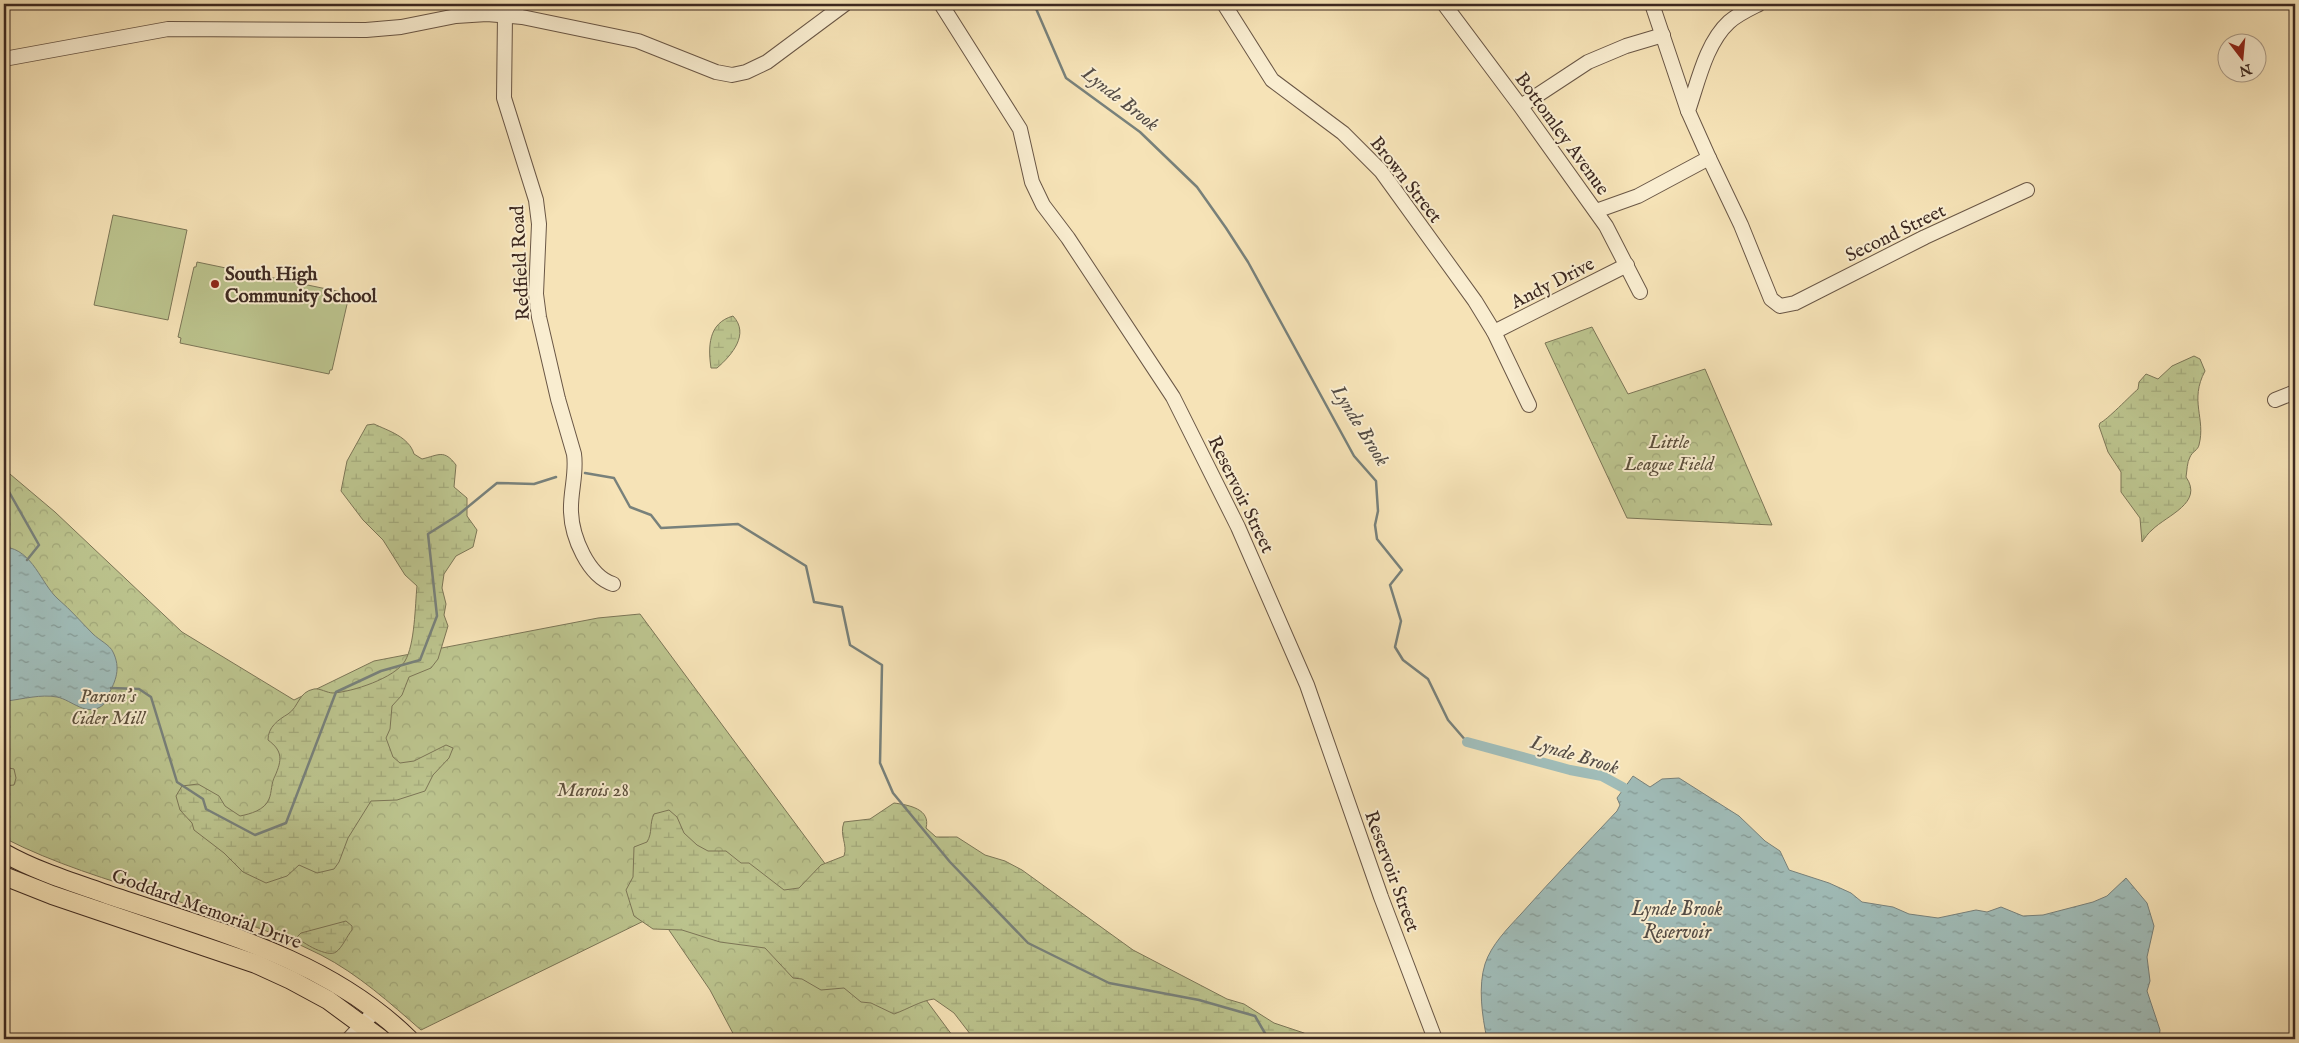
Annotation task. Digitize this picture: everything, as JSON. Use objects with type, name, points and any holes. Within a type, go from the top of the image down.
[{"type":"main road","name":"Goddard Memorial Drive","points":[[11,857],[49,874],[279,954],[318,973],[375,1011],[409,1039]]},
{"type":"main road","name":"Goddard Memorial Drive","points":[[5,880],[256,964],[308,989],[362,1024],[381,1039]]},
{"type":"street","points":[[4,59],[154,30],[174,28],[210,30],[380,30],[456,16],[508,9],[540,20],[638,41],[716,72],[732,75],[746,72],[767,62],[845,4]]},
{"type":"street","name":"Reservoir Street","points":[[941,4],[1020,129],[1032,182],[1043,205],[1068,238],[1173,397],[1238,527],[1307,686],[1381,897],[1435,1039]]},
{"type":"street","name":"Brown Street","points":[[1224,4],[1272,80],[1344,133],[1373,162],[1462,281],[1494,332],[1529,405]]},
{"type":"street","name":"Bottomley Avenue","points":[[1444,4],[1521,106],[1596,211],[1640,292]]},
{"type":"street","points":[[1596,211],[1638,196],[1709,158],[1688,111],[1652,4]]},
{"type":"street","points":[[1688,111],[1706,61],[1719,35],[1738,15],[1759,4]]},
{"type":"street","name":"Redfield Road","points":[[508,9],[504,98],[538,211],[537,301],[545,347],[574,454],[576,472],[571,514],[573,527],[590,565],[603,579],[613,584]]},
{"type":"street","points":[[1521,106],[1588,62],[1626,46],[1663,35]]},
{"type":"street","name":"Second Street","points":[[1709,158],[1741,225],[1771,299],[1780,306],[1795,303],[1925,237],[2027,190]]},
{"type":"street","name":"Andy Drive","points":[[1494,332],[1627,265]]},
{"type":"street","points":[[2275,400],[2295,392]]},
{"type":"street","points":[[5,880],[11,857]]},
{"type":"street","points":[[349,1039],[375,1011]]},
{"type":"green space","points":[[113,215],[187,230],[168,320],[94,305]]},
{"type":"green space","points":[[197,262],[346,293],[345,299],[348,300],[332,370],[330,370],[329,374],[180,343],[181,338],[178,337],[194,267],[196,267]]},
{"type":"green space","points":[[733,316],[740,330],[737,344],[723,363],[717,368],[711,368],[711,337],[719,324]]},
{"type":"green space","name":"Little League Field","points":[[1592,327],[1628,394],[1705,369],[1772,525],[1627,518],[1545,343]]},
{"type":"green space","points":[[2194,356],[2200,359],[2205,371],[2198,391],[2201,435],[2199,445],[2189,459],[2186,477],[2190,486],[2190,494],[2181,508],[2159,524],[2142,542],[2140,518],[2121,492],[2121,472],[2108,452],[2099,426],[2138,389],[2139,382],[2146,374],[2158,379],[2172,366]]},
{"type":"green space","points":[[374,424],[403,439],[408,443],[414,454],[422,459],[441,454],[452,460],[456,465],[454,487],[467,498],[467,516],[477,530],[473,547],[456,556],[444,574],[442,588],[446,604],[444,615],[448,626],[438,659],[431,668],[409,677],[402,695],[392,706],[390,729],[386,738],[393,757],[400,763],[414,761],[446,745],[453,748],[449,758],[433,775],[425,791],[397,800],[371,801],[348,838],[339,862],[334,869],[317,873],[299,865],[287,876],[266,883],[243,872],[224,853],[194,830],[192,823],[180,810],[176,796],[182,786],[198,784],[219,796],[225,806],[240,816],[261,809],[269,799],[280,760],[279,752],[268,740],[268,735],[274,724],[292,711],[302,696],[309,691],[316,689],[333,693],[361,687],[392,673],[405,661],[413,635],[417,586],[405,575],[383,540],[363,520],[341,491],[347,461],[367,425]]},
{"type":"green space","name":"Marois 28","points":[[4,469],[55,512],[182,632],[294,700],[374,661],[598,618],[640,614],[955,1039],[736,1039],[710,990],[658,914],[421,1030],[348,971],[321,955],[282,937],[243,922],[82,871],[42,856],[4,838]]},
{"type":"green space","points":[[4,767],[14,769],[16,778],[14,785],[4,786]]},
{"type":"green space","points":[[894,803],[906,805],[922,812],[927,822],[926,828],[936,837],[957,837],[985,855],[1005,861],[1022,870],[1133,950],[1227,999],[1244,1004],[1274,1023],[1304,1033],[1313,1039],[974,1039],[954,1013],[934,999],[919,1003],[894,1014],[871,1003],[861,1002],[844,988],[821,990],[802,979],[793,978],[765,948],[720,942],[682,930],[653,929],[634,916],[626,890],[633,877],[634,847],[647,842],[654,814],[669,810],[677,817],[684,833],[697,845],[708,851],[726,851],[741,863],[749,863],[784,890],[799,888],[821,865],[844,856],[845,848],[842,832],[844,822],[870,819]]},
{"type":"green space","points":[[346,921],[352,926],[352,930],[336,952],[327,953],[315,949],[297,937],[301,933]]},
{"type":"water","points":[[5,547],[15,549],[23,554],[36,568],[52,593],[93,634],[112,649],[117,664],[116,674],[105,702],[97,709],[85,709],[51,696],[7,701],[4,698]]},
{"type":"water","name":"Lynde Brook Reservoir","points":[[1633,776],[1650,787],[1662,779],[1679,778],[1739,816],[1765,841],[1780,851],[1789,870],[1829,883],[1851,893],[1862,902],[1893,907],[1909,914],[1938,918],[1976,910],[1987,912],[2001,907],[2023,916],[2043,915],[2093,902],[2107,896],[2126,878],[2147,903],[2154,926],[2147,957],[2150,981],[2147,991],[2160,1030],[2159,1039],[1487,1039],[1481,991],[1485,964],[1491,950],[1500,937],[1617,811],[1620,805],[1617,798]]},
{"type":"waterway","name":"Lynde Brook","points":[[1034,4],[1066,78],[1140,132],[1197,187],[1248,262],[1354,456],[1376,481],[1378,511],[1375,525],[1377,539],[1402,570],[1390,585],[1401,621],[1395,647],[1403,660],[1428,679],[1448,720],[1467,742]]},
{"type":"waterway","points":[[585,473],[614,478],[630,507],[651,515],[661,528],[738,524],[806,566],[814,602],[842,607],[850,645],[882,665],[880,763],[893,793],[950,862],[1028,943],[1109,983],[1199,1000],[1255,1016],[1266,1035],[1281,1039]]},
{"type":"waterway","points":[[111,688],[139,689],[151,697],[177,782],[203,799],[206,809],[255,835],[286,823],[336,692],[381,671],[420,660],[437,616],[428,534],[458,515],[497,483],[534,484],[556,477]]},
{"type":"waterway","points":[[4,483],[39,545],[27,560]]},
{"type":"waterway","name":"Lynde Brook","points":[[1467,742],[1570,770],[1602,776],[1624,788]]},
{"type":"place","name":"South High Community School","points":[[215,284]]},
{"type":"park label","name":"Parson's Cider Mill","points":[[108,706]]}]
